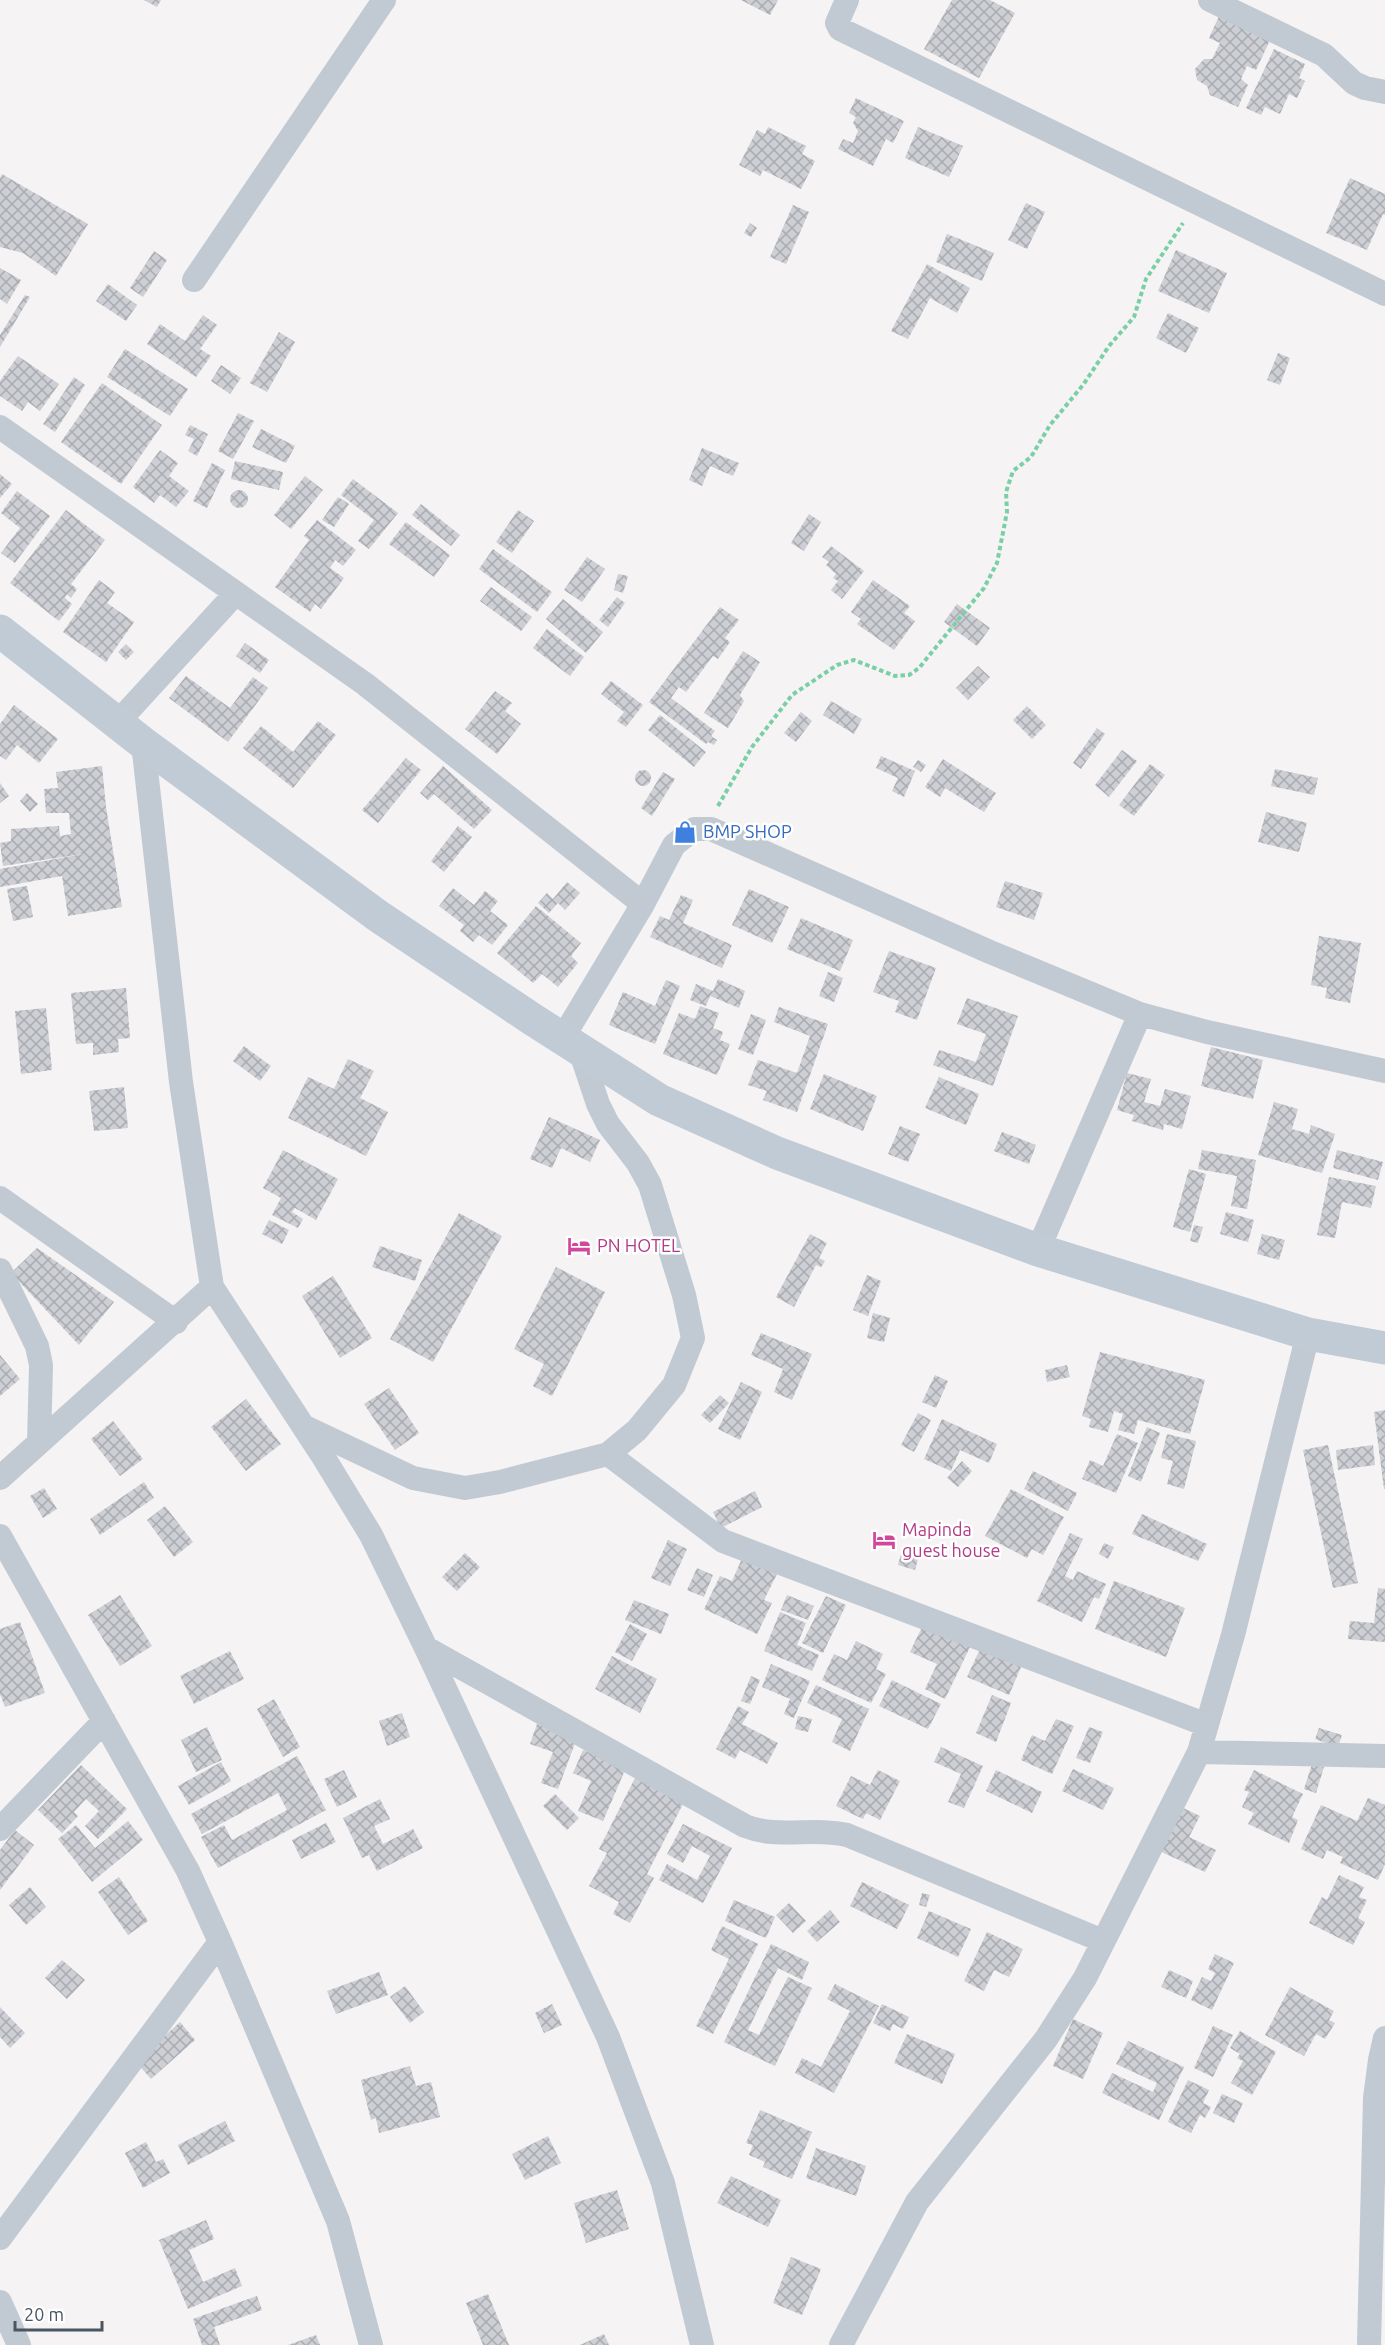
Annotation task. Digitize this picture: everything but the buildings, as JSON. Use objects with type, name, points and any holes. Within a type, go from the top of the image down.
[{"type":"street","points":[[194,280],[384,0]]},
{"type":"street","points":[[847,0],[837,23],[840,29],[1385,294]]},
{"type":"street","points":[[1210,0],[1324,55],[1354,83],[1385,92]]},
{"type":"street","points":[[0,427],[365,684],[643,904]]},
{"type":"street","points":[[117,723],[236,593]]},
{"type":"street","points":[[0,631],[142,742],[378,916],[659,1100],[777,1154],[1038,1250],[1308,1334],[1385,1348]]},
{"type":"street","points":[[142,742],[181,1082],[212,1287],[371,1535],[608,2037],[663,2183],[702,2345]]},
{"type":"street","points":[[571,1044],[674,845],[694,829],[711,829],[980,948],[1140,1014],[1207,1032],[1385,1071]]},
{"type":"street","points":[[1038,1250],[1140,1014]]},
{"type":"street","points":[[303,1426],[413,1478],[465,1488],[500,1482],[608,1454],[637,1430],[674,1385],[693,1338],[684,1294],[650,1185],[638,1163],[608,1124],[571,1044]]},
{"type":"street","points":[[0,1198],[176,1322]]},
{"type":"street","points":[[0,1270],[37,1346],[41,1365],[39,1443]]},
{"type":"street","points":[[0,1478],[176,1322],[212,1287]]},
{"type":"street","points":[[841,2345],[917,2202],[1046,2039],[1086,1978],[1199,1752],[1233,1635],[1308,1334]]},
{"type":"street","points":[[608,1454],[723,1541],[1207,1725]]},
{"type":"street","points":[[0,1536],[188,1870],[338,2222],[371,2345]]},
{"type":"street","points":[[426,1648],[761,1833],[817,1831],[847,1835],[1103,1941]]},
{"type":"street","points":[[0,1829],[104,1722]]},
{"type":"street","points":[[1199,1752],[1385,1756]]},
{"type":"street","points":[[1,2235],[220,1942]]},
{"type":"street","points":[[1370,2345],[1378,2230],[1376,2098],[1385,2038]]},
{"type":"street","points":[[0,2302],[19,2345]]},
{"type":"street","points":[[1374,2345],[1385,2325]]},
{"type":"path","points":[[704,829],[752,747],[792,695],[837,665],[854,660],[895,676],[909,675],[919,668],[984,588],[997,563],[1007,512],[1006,492],[1013,471],[1031,458],[1050,425],[1083,385],[1109,346],[1134,317],[1146,279],[1197,202]]},
{"type":"place","name":"BMP SHOP","points":[[685,832]]},
{"type":"place","name":"PN HOTEL","points":[[579,1246]]},
{"type":"place","name":"Mapinda guest house","points":[[884,1540]]}]
